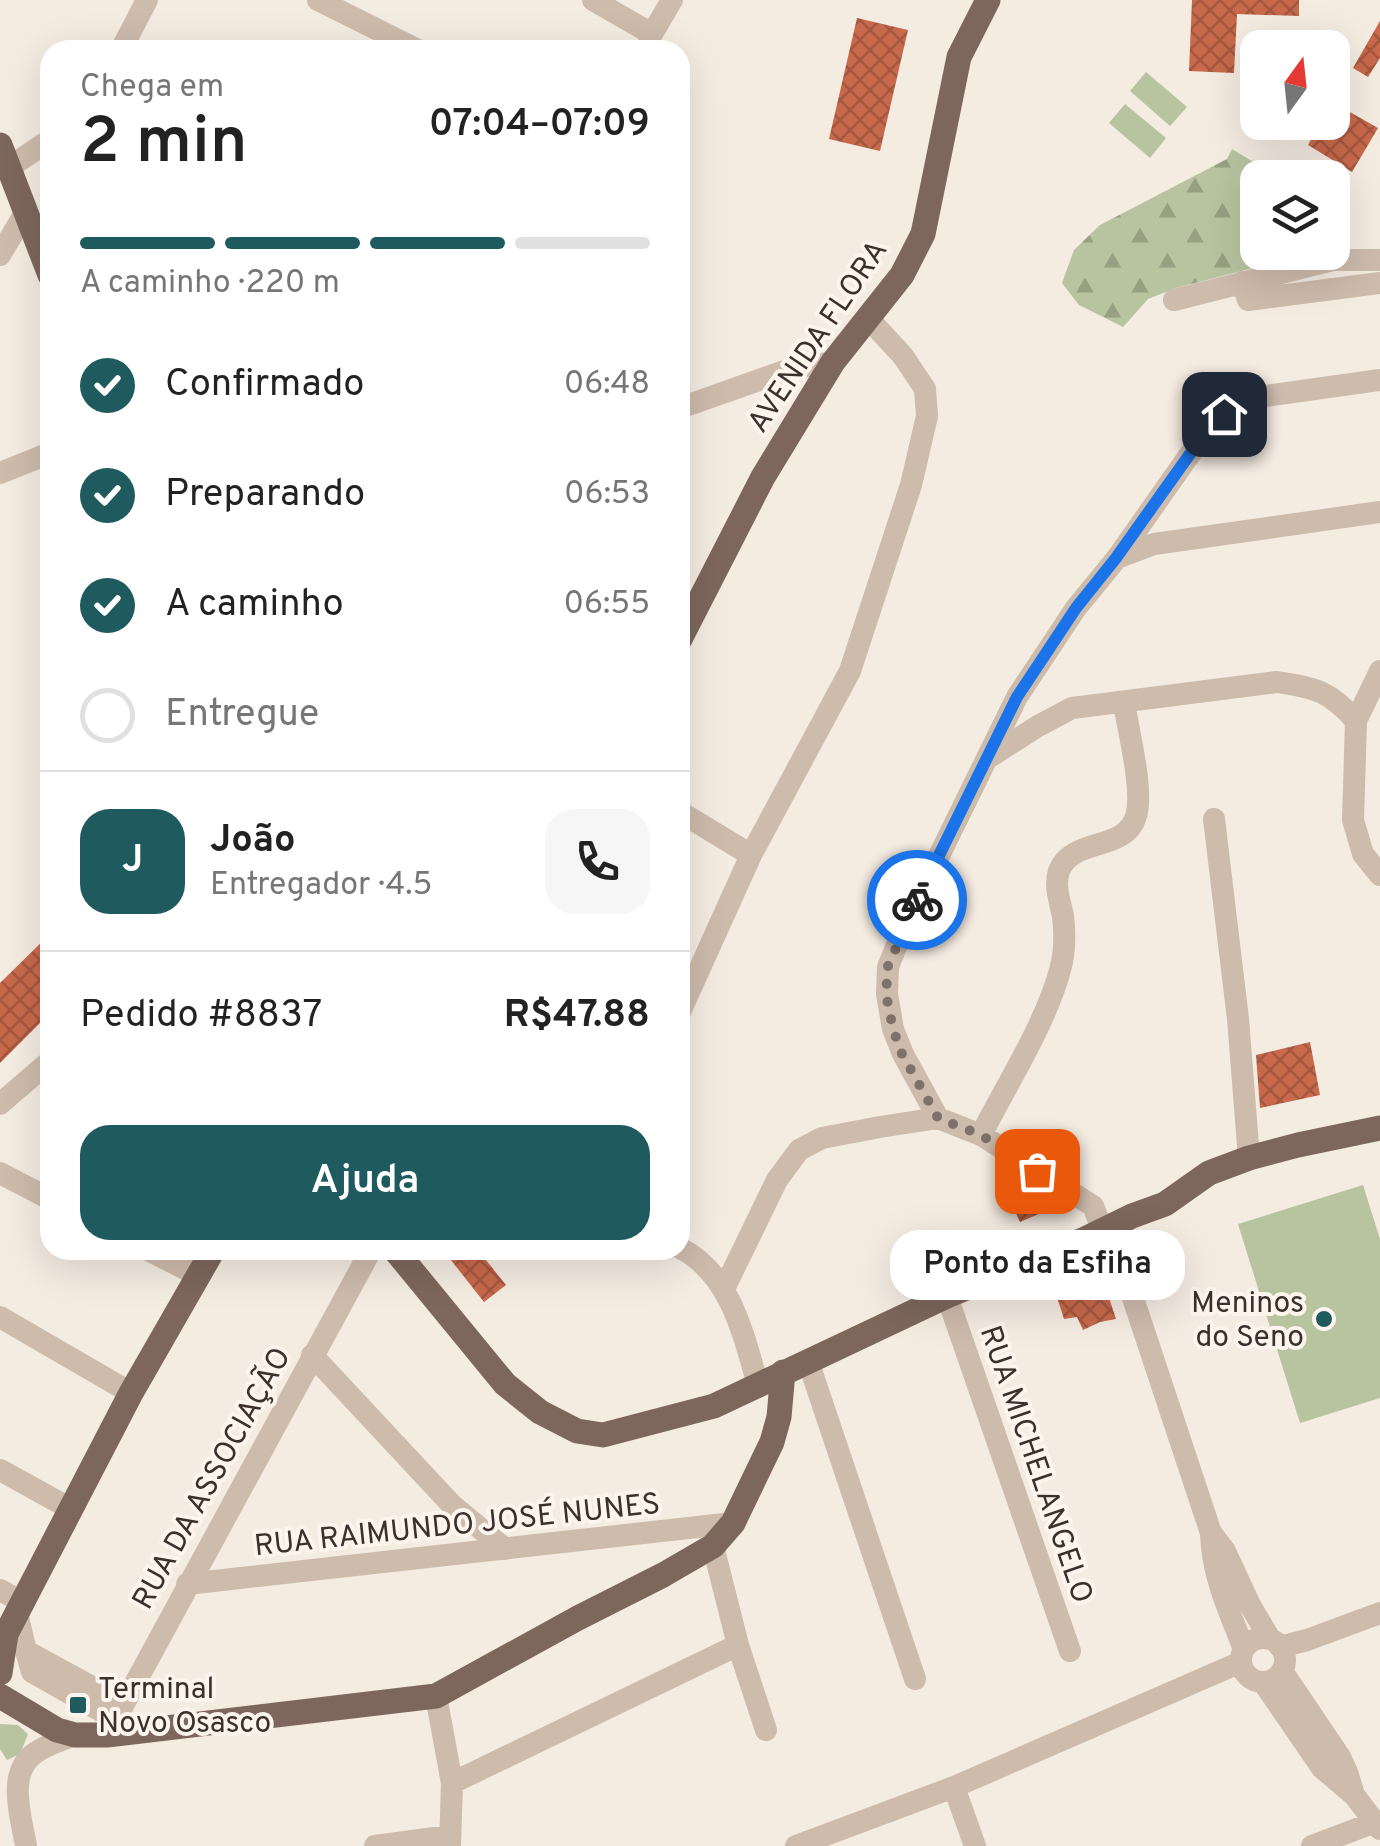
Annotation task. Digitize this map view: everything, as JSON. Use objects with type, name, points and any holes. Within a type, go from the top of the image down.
[{"type":"main road","name":"AVENIDA FLORA","points":[[690,619],[762,478],[833,362],[902,275],[923,234],[959,58],[988,0]]},
{"type":"main road","points":[[4,157],[40,252]]},
{"type":"main road","points":[[403,1260],[505,1384],[540,1412],[577,1431],[604,1435],[714,1406],[947,1296],[1165,1204],[1209,1172],[1249,1158],[1380,1128]]},
{"type":"main road","points":[[0,1673],[9,1616],[206,1260]]},
{"type":"main road","points":[[0,1696],[57,1730],[74,1735],[115,1719],[436,1696],[713,1546],[733,1523],[772,1442],[779,1417],[783,1372]]},
{"type":"street","points":[[126,40],[147,0]]},
{"type":"street","points":[[318,0],[398,40]]},
{"type":"street","points":[[594,0],[647,40]]},
{"type":"street","points":[[651,40],[672,0]]},
{"type":"street","points":[[4,157],[40,144]]},
{"type":"street","points":[[0,255],[24,214]]},
{"type":"street","points":[[1174,300],[1333,260],[1380,260]]},
{"type":"street","points":[[1242,282],[1248,300],[1380,282]]},
{"type":"street","points":[[690,990],[751,856],[850,672],[911,486],[927,416],[925,389],[903,356],[867,317]]},
{"type":"street","points":[[690,404],[790,369],[833,362]]},
{"type":"street","points":[[938,1118],[902,1054],[893,1029],[886,994],[888,966],[1017,697],[1076,608],[1202,437],[1224,414],[1258,397],[1380,380]]},
{"type":"street","points":[[0,474],[40,457]]},
{"type":"street","points":[[1116,558],[1154,544],[1380,512]]},
{"type":"street","points":[[1380,671],[1356,722],[1354,820],[1363,854],[1380,875]]},
{"type":"street","points":[[988,758],[1072,708],[1277,682],[1304,686],[1338,701],[1356,722]]},
{"type":"street","points":[[981,1135],[1043,1016],[1060,971],[1064,950],[1057,876],[1062,864],[1074,853],[1120,837],[1137,814],[1137,783],[1124,702]]},
{"type":"street","points":[[690,818],[751,856]]},
{"type":"street","points":[[1214,819],[1238,1019],[1249,1158]]},
{"type":"street","points":[[0,1104],[40,1069]]},
{"type":"street","points":[[724,1288],[777,1180],[799,1150],[822,1138],[938,1118],[981,1135],[1094,1206],[1125,1274],[1211,1533],[1224,1551],[1240,1609],[1264,1660],[1302,1722],[1347,1772],[1354,1795],[1377,1826],[1312,1846]]},
{"type":"street","points":[[0,1173],[40,1194]]},
{"type":"street","points":[[1103,1231],[1125,1274]]},
{"type":"street","points":[[690,1254],[724,1288],[738,1318],[758,1384]]},
{"type":"street","points":[[167,1260],[197,1276]]},
{"type":"street","name":"RUA DA ASSOCIAÇÃO","points":[[115,1719],[364,1260]]},
{"type":"street","name":"RUA MICHELANGELO","points":[[947,1296],[1070,1652]]},
{"type":"street","points":[[0,1317],[132,1393]]},
{"type":"street","points":[[312,1355],[452,1506],[505,1549]]},
{"type":"street","points":[[808,1362],[915,1679]]},
{"type":"street","points":[[0,1470],[70,1508]]},
{"type":"street","name":"RUA RAIMUNDO JOSÉ NUNES","points":[[187,1584],[733,1523]]},
{"type":"street","points":[[713,1546],[738,1645],[766,1730]]},
{"type":"street","points":[[796,1846],[954,1787],[1104,1720],[1380,1613]]},
{"type":"street","points":[[9,1616],[32,1672],[115,1719]]},
{"type":"street","points":[[452,1783],[738,1645]]},
{"type":"street","points":[[375,1846],[450,1841],[452,1783],[436,1696]]},
{"type":"street","points":[[26,1846],[16,1789],[20,1772],[26,1760],[37,1752],[74,1735]]},
{"type":"street","points":[[954,1787],[974,1846]]},
{"type":"green space","points":[[1146,72],[1187,107],[1170,126],[1130,91]]},
{"type":"green space","points":[[1125,104],[1166,138],[1150,158],[1109,123]]},
{"type":"green space","points":[[1232,149],[1250,160],[1240,160],[1240,270],[1245,270],[1148,299],[1123,327],[1079,305],[1062,283],[1074,250],[1100,225],[1227,159]]},
{"type":"green space","name":"Meninos do Seno","points":[[1363,1185],[1380,1239],[1380,1398],[1300,1423],[1238,1224]]},
{"type":"green space","points":[[0,1724],[18,1725],[28,1734],[20,1754],[7,1760],[0,1749]]},
{"type":"building","points":[[1192,0],[1299,0],[1299,16],[1237,14],[1234,73],[1189,71]]},
{"type":"building","points":[[857,18],[908,30],[880,151],[829,139]]},
{"type":"building","points":[[1380,21],[1380,58],[1368,77],[1353,68]]},
{"type":"building","points":[[1350,112],[1378,128],[1352,172],[1350,160],[1332,160],[1308,145],[1311,140],[1350,140]]},
{"type":"building","points":[[40,944],[40,1023],[0,1063],[0,983]]},
{"type":"building","points":[[1310,1042],[1320,1095],[1260,1108],[1256,1055]]},
{"type":"building","points":[[999,1164],[1062,1204],[1020,1222],[1003,1186],[996,1166]]},
{"type":"building","points":[[1083,1257],[1101,1273],[1116,1319],[1083,1330],[1077,1317],[1064,1319],[1049,1272]]},
{"type":"building","points":[[451,1260],[486,1260],[506,1285],[484,1302]]},
{"type":"way so far","points":[[917,900],[888,966],[886,994],[902,1054],[938,1118],[981,1135],[1037,1171]]},
{"type":"place","name":"Ponto da Esfiha","points":[[1037,1171]]},
{"type":"place","name":"Meninos do Seno","points":[[1324,1319]]},
{"type":"place","name":"Terminal Novo Osasco","points":[[78,1705]]},
{"type":"route","points":[[917,900],[1017,697],[1076,608],[1202,437],[1224,414]]}]
